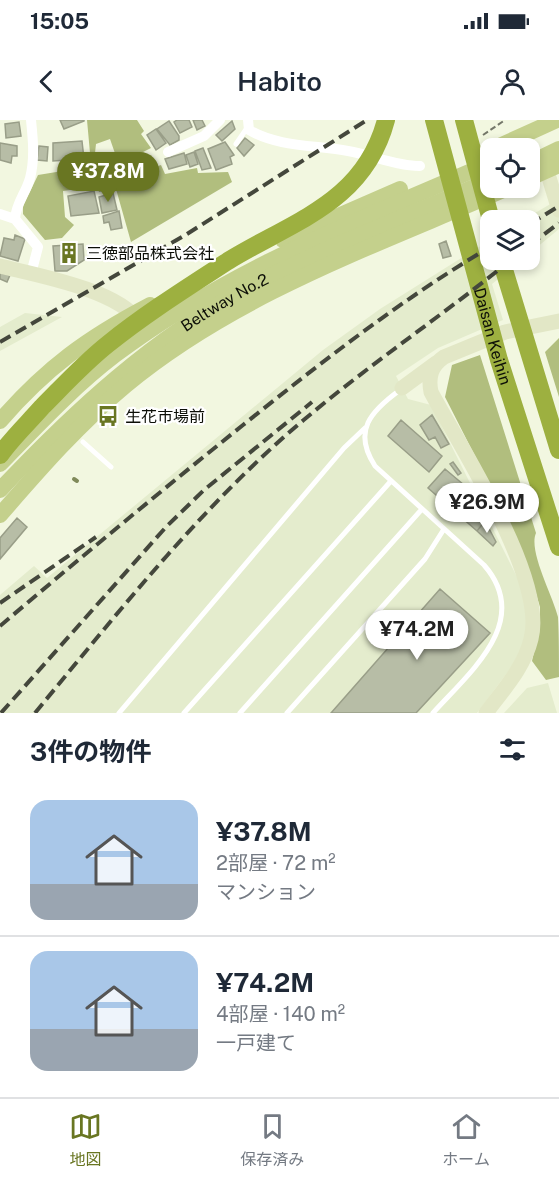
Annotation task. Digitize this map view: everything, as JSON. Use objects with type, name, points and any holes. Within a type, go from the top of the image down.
[{"type":"highway","points":[[0,455],[54,395],[111,350],[230,261],[297,225],[343,192],[364,169],[381,137],[386,120]]},
{"type":"highway","name":"Daisan Keihin","points":[[434,120],[499,360],[559,548]]},
{"type":"highway","points":[[464,120],[488,210]]},
{"type":"highway","name":"Daisan Keihin","points":[[504,270],[559,450]]},
{"type":"highway","points":[[548,415],[559,430]]},
{"type":"highway","points":[[548,415],[559,436]]},
{"type":"main road","points":[[517,138],[557,120]]},
{"type":"main road","points":[[540,140],[559,132]]},
{"type":"main road","points":[[540,158],[559,149]]},
{"type":"main road","points":[[0,422],[60,360],[94,335],[273,244],[480,155]]},
{"type":"main road","name":"Beltway No.2","points":[[0,464],[111,350],[240,274],[480,167]]},
{"type":"main road","name":"Beltway No.2","points":[[0,490],[84,404],[123,371],[179,330],[248,287],[480,184]]},
{"type":"main road","points":[[0,515],[42,467],[102,406],[162,358],[219,321],[291,283],[485,198]]},
{"type":"street","points":[[15,219],[15,208],[30,178],[34,145],[31,120]]},
{"type":"street","points":[[168,152],[204,136],[220,120]]},
{"type":"street","points":[[248,123],[249,130],[263,138],[347,151],[406,166],[420,166]]},
{"type":"street","points":[[553,168],[559,210]]},
{"type":"street","points":[[0,214],[15,219],[38,247],[31,274]]},
{"type":"street","points":[[0,266],[80,288],[134,313],[162,358]]},
{"type":"street","points":[[402,388],[436,363],[505,332],[559,321]]},
{"type":"street","points":[[436,363],[429,382],[431,392],[508,534],[531,598],[532,638],[521,666],[486,713]]},
{"type":"lane","points":[[236,144],[248,123]]},
{"type":"lane","points":[[119,713],[344,448],[365,428],[381,403],[402,388]]},
{"type":"lane","points":[[365,428],[366,453],[375,466],[496,578],[502,600],[502,621],[498,634],[473,670],[433,713]]},
{"type":"lane","points":[[83,442],[111,467]]},
{"type":"lane","points":[[184,713],[391,481]]},
{"type":"lane","points":[[240,713],[422,509]]},
{"type":"lane","points":[[286,713],[425,558],[444,529]]},
{"type":"shaded area","points":[[559,199],[559,229],[540,245],[540,210]]},
{"type":"shaded area","points":[[480,246],[480,270],[510,270],[492,284],[503,320],[438,348],[396,376],[408,399],[431,405],[524,591],[528,615],[524,642],[513,665],[477,713],[0,713],[0,595],[34,566],[47,578],[323,350],[380,309]]},
{"type":"shaded area","points":[[25,313],[62,317],[0,351],[0,327]]},
{"type":"shaded area","points":[[548,683],[557,713],[504,713],[527,688]]},
{"type":"green space","points":[[87,120],[137,120],[144,131],[141,134],[151,148],[141,153],[152,168],[161,165],[165,174],[197,168],[198,173],[228,172],[232,182],[131,242],[116,189],[99,192],[97,186],[63,191],[65,217],[74,225],[62,238],[45,240],[23,214],[23,206],[38,175],[87,167],[110,170],[118,162],[110,139],[96,144],[95,153],[90,153]]},
{"type":"green space","points":[[559,338],[559,397],[545,352]]},
{"type":"green space","points":[[480,355],[536,533],[534,541],[538,562],[558,617],[559,677],[546,680],[532,661],[540,626],[540,607],[534,587],[504,513],[445,397],[452,365]]},
{"type":"building","points":[[60,120],[84,120],[84,121],[64,129]]},
{"type":"building","points":[[189,120],[192,127],[180,133],[174,122]]},
{"type":"building","points":[[193,120],[202,120],[205,126],[197,130]]},
{"type":"building","points":[[169,121],[179,136],[179,140],[170,145],[157,129]]},
{"type":"building","points":[[232,121],[235,129],[222,141],[216,135]]},
{"type":"building","points":[[19,122],[21,136],[6,138],[5,124]]},
{"type":"building","points":[[156,129],[166,143],[156,150],[147,135]]},
{"type":"building","points":[[245,138],[254,145],[244,156],[237,148]]},
{"type":"building","points":[[82,141],[84,159],[53,161],[53,143]]},
{"type":"building","points":[[225,142],[234,155],[230,157],[232,164],[216,170],[208,149]]},
{"type":"building","points":[[0,143],[17,146],[17,156],[12,156],[11,163],[0,160]]},
{"type":"building","points":[[39,146],[48,147],[47,161],[37,160]]},
{"type":"building","points":[[203,148],[211,168],[202,170],[195,151]]},
{"type":"building","points":[[194,152],[198,164],[190,167],[186,155]]},
{"type":"building","points":[[184,153],[187,164],[169,169],[165,159]]},
{"type":"building","points":[[94,191],[99,213],[71,216],[68,196]]},
{"type":"building","points":[[113,193],[117,210],[102,213],[99,197]]},
{"type":"building","points":[[119,211],[122,228],[111,230],[109,222],[104,223],[103,216]]},
{"type":"building","points":[[15,235],[25,239],[18,261],[0,256],[4,238],[14,240]]},
{"type":"building","points":[[446,241],[451,256],[443,258],[439,244]]},
{"type":"building","name":"三徳部品株式会社","points":[[83,244],[84,260],[67,271],[55,271],[53,246]]},
{"type":"building","points":[[0,273],[10,275],[7,282],[0,279]]},
{"type":"building","points":[[432,415],[449,444],[441,448],[435,437],[429,440],[420,425]]},
{"type":"building","points":[[401,420],[442,456],[429,472],[388,436]]},
{"type":"building","points":[[453,462],[461,473],[458,475],[450,464]]},
{"type":"building","points":[[445,469],[464,485],[459,490],[479,509],[476,513],[485,521],[477,531],[428,488]]},
{"type":"building","points":[[17,518],[27,527],[0,559],[0,538]]},
{"type":"building","points":[[485,521],[496,542],[493,546],[477,531]]},
{"type":"building","points":[[440,589],[490,633],[416,713],[331,713]]},
{"type":"railway","points":[[0,342],[187,234],[367,120]]},
{"type":"railway","points":[[540,218],[559,206]]},
{"type":"railway","points":[[540,237],[559,223]]},
{"type":"railway","points":[[0,626],[151,500],[303,378],[394,309],[480,253]]},
{"type":"railway","points":[[35,713],[150,575],[242,476],[303,420],[498,270]]},
{"type":"railway","points":[[1,713],[166,527],[204,490],[312,402]]},
{"type":"railway","points":[[0,603],[96,537]]},
{"type":"place","name":"三徳部品株式会社","points":[[69,253]]},
{"type":"place","name":"生花市場前","points":[[108,416]]}]
